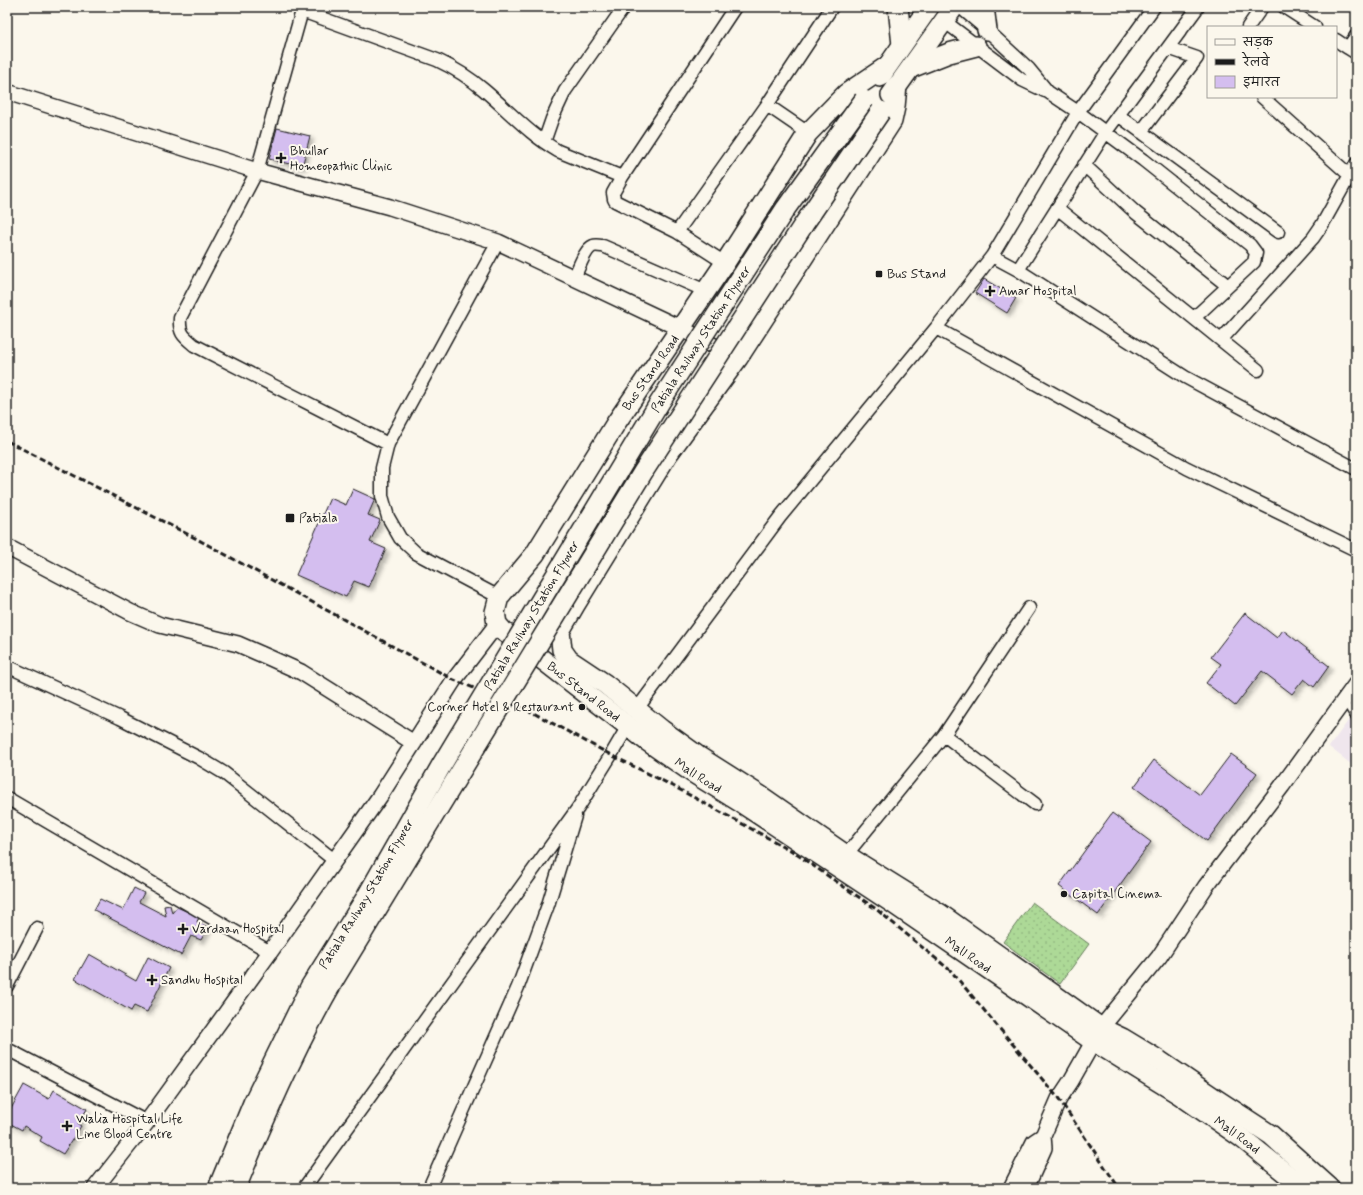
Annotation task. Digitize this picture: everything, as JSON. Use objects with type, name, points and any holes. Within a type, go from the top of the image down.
[{"type":"main road","points":[[898,7],[902,45]]},
{"type":"main road","points":[[984,7],[987,30]]},
{"type":"main road","name":"Bus Stand Road","points":[[499,597],[535,554],[616,424],[682,329],[808,133],[847,93],[887,66],[927,8]]},
{"type":"main road","points":[[897,85],[911,68],[949,14]]},
{"type":"main road","points":[[911,68],[949,53],[976,46]]},
{"type":"main road","name":"Patiala Railway Station Flyover","points":[[218,1188],[253,1103],[310,987],[367,896],[446,759],[660,402],[786,208],[887,66]]},
{"type":"main road","name":"Bus Stand Road","points":[[633,718],[605,684],[569,660],[562,650],[560,630],[668,454],[738,358],[892,121],[897,85]]},
{"type":"main road","name":"Patiala Railway Station Flyover","points":[[236,1188],[270,1108],[306,1030],[335,978],[644,472],[804,224],[881,112],[897,85]]},
{"type":"main road","points":[[497,624],[495,612],[499,597]]},
{"type":"main road","name":"Bus Stand Road","points":[[497,624],[504,632],[633,718],[662,730]]},
{"type":"main road","name":"Mall Road","points":[[633,718],[693,773],[743,804],[884,898],[1097,1034],[1122,1038],[1160,1061],[1216,1100],[1271,1135],[1330,1188]]},
{"type":"main road","name":"Mall Road","points":[[662,730],[698,756],[761,796],[846,855],[939,913],[1097,1034],[1180,1095],[1230,1129],[1304,1188]]},
{"type":"street","points":[[544,142],[552,119],[566,91],[624,7]]},
{"type":"street","points":[[725,263],[677,232],[614,199],[613,193],[735,7]]},
{"type":"street","points":[[677,232],[767,105],[832,7]]},
{"type":"street","points":[[960,7],[1029,69],[1048,92]]},
{"type":"street","points":[[304,1188],[578,808],[633,718],[780,517],[936,328],[992,256],[1078,112],[1154,7]]},
{"type":"street","points":[[1018,270],[1105,133],[1198,7]]},
{"type":"street","points":[[1249,26],[1262,7]]},
{"type":"street","points":[[1284,7],[1313,26]]},
{"type":"street","points":[[927,8],[949,14],[976,46],[1022,80],[1048,92],[1078,112],[1143,160],[1250,245],[1256,253],[1254,262],[1194,318]]},
{"type":"street","points":[[388,444],[194,345],[184,337],[179,328],[180,318],[257,171],[302,9],[438,60],[456,69],[484,90],[544,142],[558,151],[622,178]]},
{"type":"street","points":[[1337,41],[1352,50],[1356,36]]},
{"type":"street","points":[[1141,132],[1197,58],[1168,48]]},
{"type":"street","points":[[7,92],[257,171],[390,207],[498,242],[682,329],[738,358]]},
{"type":"street","points":[[1221,340],[1313,238],[1354,173],[1263,98]]},
{"type":"street","points":[[767,105],[808,133]]},
{"type":"street","points":[[1118,115],[1278,232]]},
{"type":"street","points":[[1084,165],[1136,214],[1228,286]]},
{"type":"street","points":[[1057,208],[1258,370]]},
{"type":"street","points":[[498,242],[388,444],[382,468],[382,496],[388,517],[400,538],[416,553],[499,597]]},
{"type":"street","points":[[574,278],[586,253],[590,247],[595,245],[602,246],[706,291]]},
{"type":"street","points":[[992,256],[1018,270],[1185,377],[1356,469]]},
{"type":"street","points":[[936,328],[1187,468],[1356,550]]},
{"type":"street","points":[[7,547],[130,612],[160,625],[238,644],[289,666],[414,743]]},
{"type":"street","points":[[846,855],[944,735],[1029,608]]},
{"type":"street","points":[[95,1188],[147,1122],[270,952],[380,796],[454,680],[497,624]]},
{"type":"street","points":[[7,666],[120,718],[199,758],[224,773],[334,860]]},
{"type":"street","points":[[1026,1188],[1044,1148],[1043,1136],[1060,1099],[1097,1034],[1159,957],[1206,886],[1282,786],[1356,684]]},
{"type":"street","points":[[944,735],[1035,804]]},
{"type":"street","points":[[7,798],[270,952]]},
{"type":"street","points":[[429,1188],[518,987],[548,905],[578,808]]},
{"type":"street","points":[[7,986],[37,928]]},
{"type":"street","points":[[7,1049],[147,1122]]},
{"type":"street","points":[[1011,1188],[1034,1142],[1043,1136]]},
{"type":"lane","points":[[1344,701],[1356,720]]},
{"type":"shaded area","points":[[1356,710],[1356,768],[1329,747]]},
{"type":"green space","points":[[1032,902],[1089,944],[1060,984],[1003,942]]},
{"type":"building","points":[[277,128],[310,136],[302,167],[269,159]]},
{"type":"building","points":[[984,279],[1016,298],[1007,313],[975,293]]},
{"type":"building","points":[[353,489],[375,499],[368,515],[380,520],[370,542],[386,549],[369,587],[354,581],[346,597],[296,575],[330,498],[346,505]]},
{"type":"building","points":[[1245,613],[1277,638],[1283,630],[1329,666],[1314,687],[1304,679],[1292,694],[1262,671],[1235,706],[1206,683],[1221,664],[1211,657]]},
{"type":"building","points":[[1231,754],[1257,773],[1207,841],[1134,787],[1154,760],[1200,795]]},
{"type":"building","points":[[1112,813],[1151,842],[1098,915],[1059,886]]},
{"type":"building","points":[[134,888],[144,893],[139,902],[166,916],[164,906],[170,905],[172,913],[177,907],[199,917],[197,922],[208,927],[201,940],[191,936],[181,955],[94,910],[100,899],[123,910]]},
{"type":"building","points":[[89,954],[136,981],[148,957],[169,968],[147,1012],[134,1006],[131,1011],[75,979]]},
{"type":"building","points":[[24,1085],[49,1099],[54,1090],[87,1109],[78,1124],[81,1126],[63,1154],[40,1141],[42,1137],[24,1126],[22,1130],[7,1122],[7,1116]]},
{"type":"railway","points":[[7,441],[197,539],[454,680],[526,709],[611,755],[673,786],[792,851],[876,909],[951,971],[1059,1099],[1119,1188]]},
{"type":"place","name":"Bhullar Homeopathic Clinic","points":[[281,158]]},
{"type":"place","name":"Bus Stand","points":[[879,274]]},
{"type":"place","name":"Amar Hospital","points":[[990,291]]},
{"type":"place","name":"Patiala","points":[[290,518]]},
{"type":"place","name":"Corner Hotel & Restaurant","points":[[582,707]]},
{"type":"place","name":"Capital Cinema","points":[[1064,894]]},
{"type":"place","name":"Vardaan Hospital","points":[[183,929]]},
{"type":"place","name":"Sandhu Hospital","points":[[152,980]]},
{"type":"place","name":"Walia Hospital Life Line Blood Centre","points":[[67,1126]]}]
